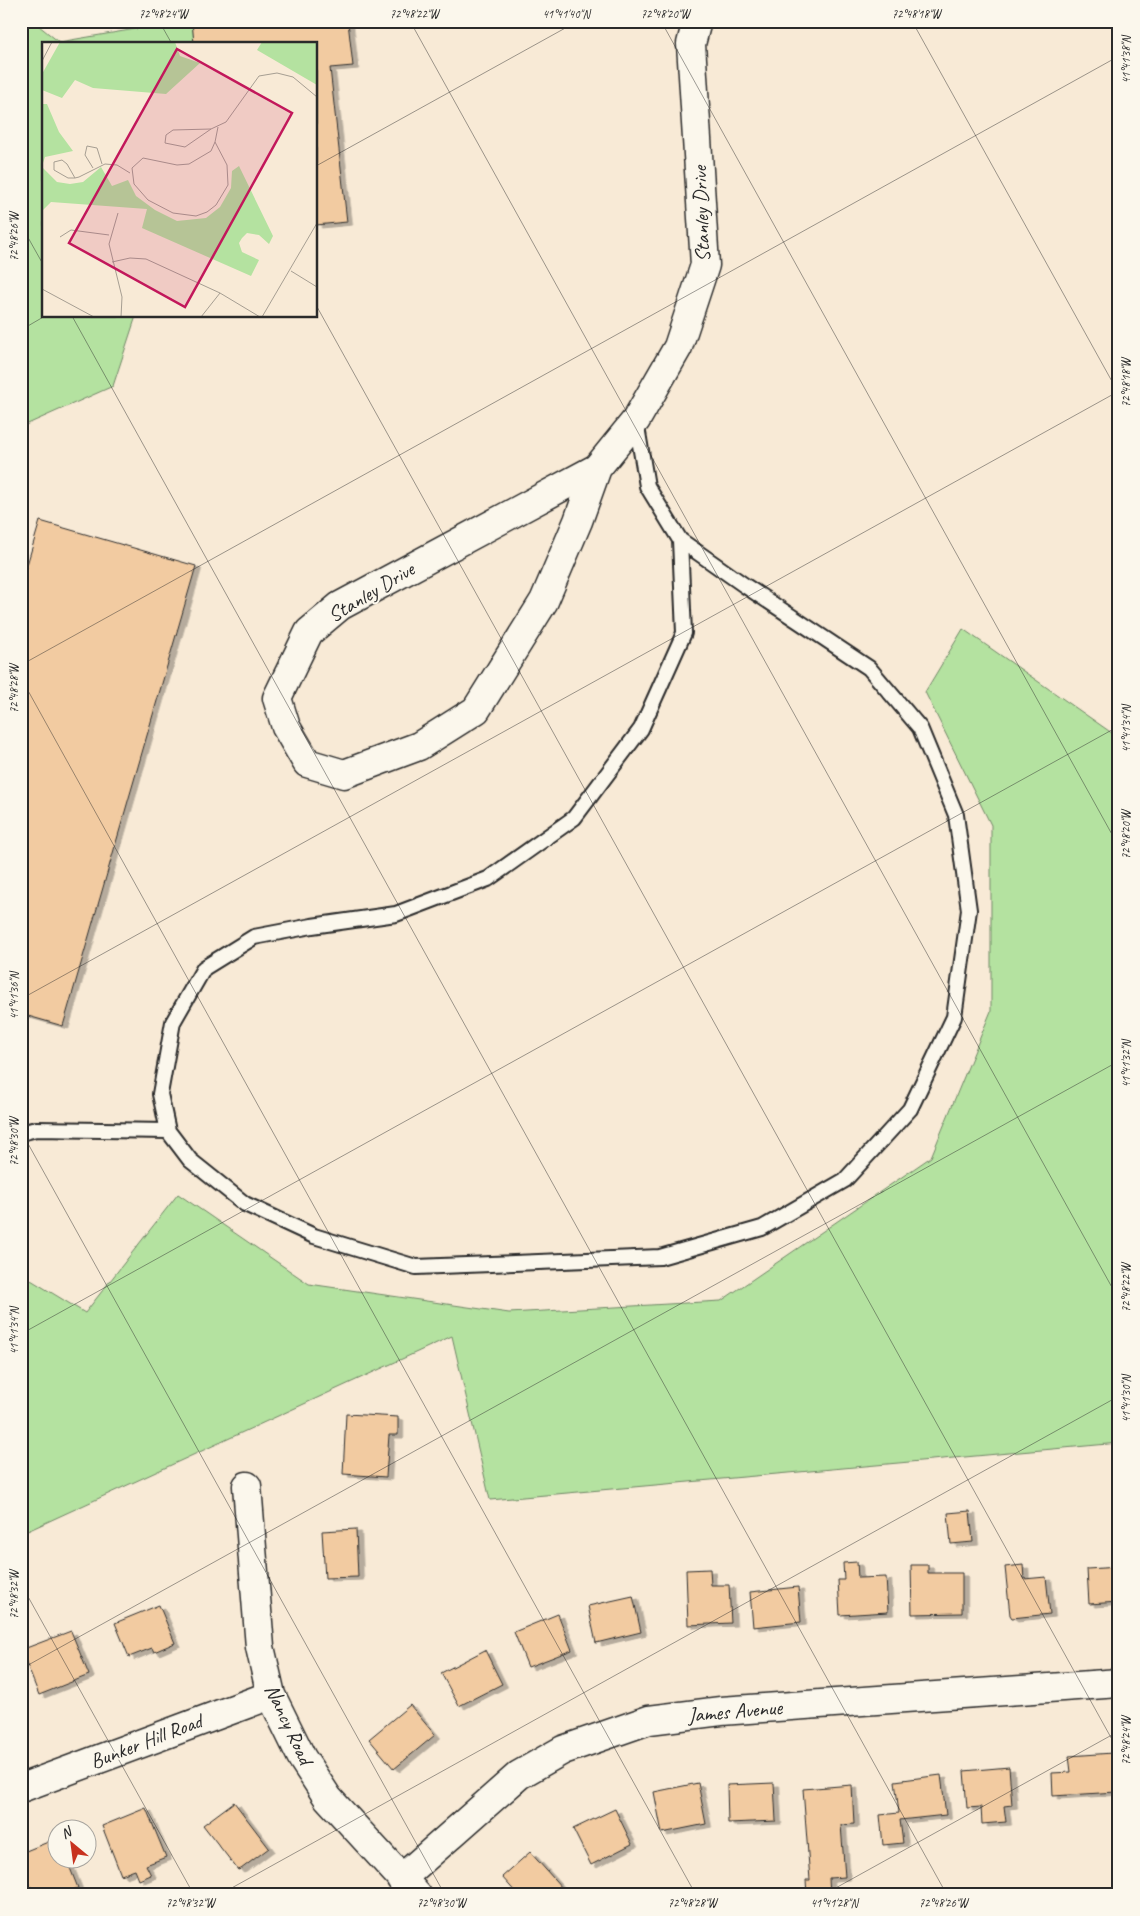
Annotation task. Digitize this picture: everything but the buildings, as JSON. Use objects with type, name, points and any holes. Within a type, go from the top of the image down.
[{"type":"street","name":"Stanley Drive","points":[[597,468],[340,606],[309,632],[277,698],[286,726],[307,763],[344,774],[419,746],[476,710],[544,601],[578,521],[597,468],[636,420],[678,347],[706,265],[691,44],[697,21]]},
{"type":"street","name":"Nancy Road","points":[[247,1486],[260,1647],[271,1694],[302,1758],[328,1798],[409,1887]]},
{"type":"street","name":"James Avenue","points":[[409,1887],[519,1774],[563,1750],[649,1720],[721,1711],[1119,1683]]},
{"type":"street","name":"Bunker Hill Road","points":[[21,1788],[271,1694]]},
{"type":"lane","points":[[636,420],[647,486],[680,540],[869,668],[920,728],[956,815],[969,910],[954,1017],[910,1110],[844,1180],[762,1228],[660,1257],[416,1267],[314,1236],[245,1204],[190,1160],[168,1131],[160,1094],[173,1022],[204,968],[254,937],[312,926],[396,914],[488,879],[574,818],[641,729],[684,633],[680,540]]},
{"type":"lane","points":[[21,1133],[36,1129],[168,1131]]},
{"type":"green space","points":[[21,21],[33,21],[59,42],[42,42],[42,318],[135,318],[113,386],[21,427]]},
{"type":"green space","points":[[183,21],[234,21],[227,42],[59,42]]},
{"type":"green space","points":[[963,629],[1119,738],[1119,1443],[490,1500],[452,1336],[21,1534],[21,1274],[85,1313],[178,1194],[309,1284],[509,1313],[721,1301],[931,1157],[991,1011],[991,825],[925,692]]}]
